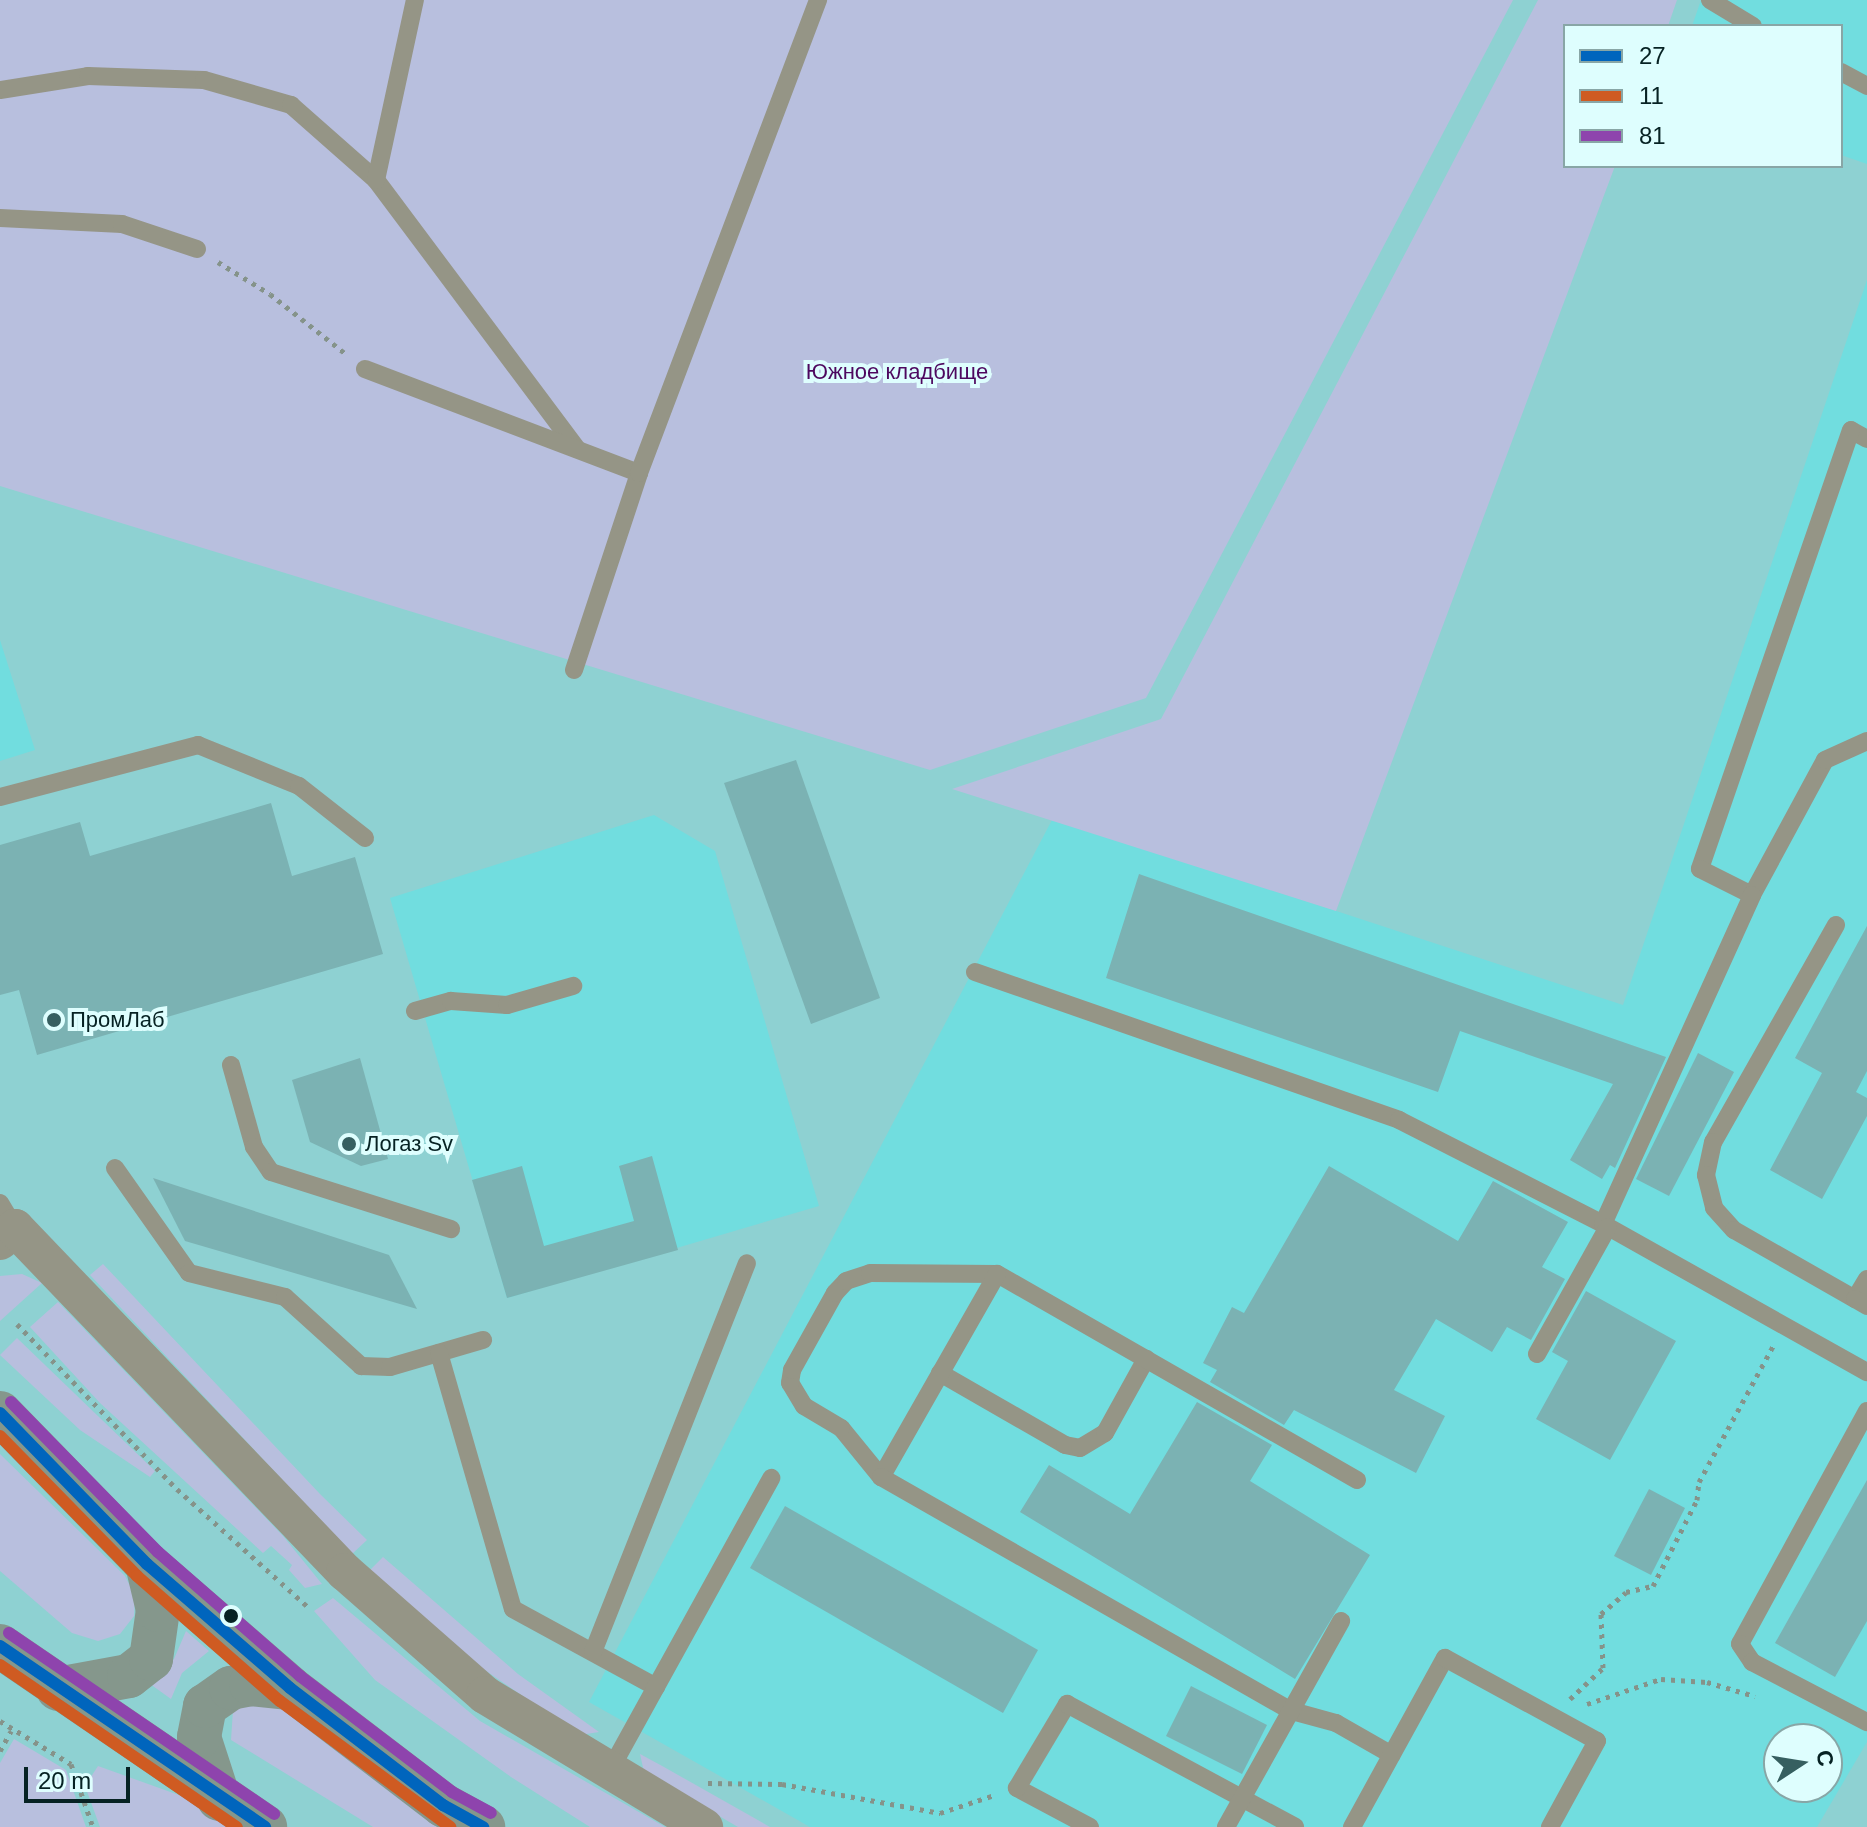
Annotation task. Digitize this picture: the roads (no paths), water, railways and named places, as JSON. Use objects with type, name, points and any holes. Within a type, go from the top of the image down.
[{"type":"main road","points":[[0,1413],[147,1564],[290,1688],[443,1805],[483,1827]]},
{"type":"main road","points":[[58,1689],[129,1676],[151,1659],[158,1610],[147,1564]]},
{"type":"main road","points":[[0,1646],[219,1799],[265,1827]]},
{"type":"main road","points":[[219,1799],[199,1737],[205,1706],[231,1688],[251,1684],[290,1688]]},
{"type":"street","points":[[5,1224],[345,1572],[485,1695],[704,1827]]},
{"type":"lane","points":[[376,180],[415,0]]},
{"type":"lane","points":[[574,670],[639,473],[818,0]]},
{"type":"lane","points":[[1710,0],[1750,24]]},
{"type":"lane","points":[[1843,73],[1863,84],[1867,64]]},
{"type":"lane","points":[[0,90],[88,76],[204,80],[291,105],[376,180],[577,449]]},
{"type":"lane","points":[[0,218],[122,224],[197,249]]},
{"type":"lane","points":[[365,369],[639,473]]},
{"type":"lane","points":[[1752,895],[1700,869],[1851,430],[1867,439]]},
{"type":"lane","points":[[1537,1354],[1605,1225],[1752,895],[1825,760],[1867,741]]},
{"type":"lane","points":[[0,797],[198,745],[299,786],[365,838]]},
{"type":"lane","points":[[1836,925],[1713,1142],[1706,1175],[1714,1208],[1734,1230],[1861,1302],[1867,1279]]},
{"type":"lane","points":[[975,972],[1399,1120],[1605,1225],[1867,1372]]},
{"type":"lane","points":[[415,1011],[451,1001],[507,1005],[573,986]]},
{"type":"lane","points":[[231,1065],[254,1147],[271,1172],[451,1229]]},
{"type":"lane","points":[[115,1168],[189,1273],[285,1297],[361,1366],[390,1367],[483,1340]]},
{"type":"lane","points":[[593,1652],[747,1263]]},
{"type":"lane","points":[[881,1477],[997,1274]]},
{"type":"lane","points":[[1357,1480],[997,1274],[856,1275],[828,1306],[792,1370],[795,1396],[841,1428],[881,1477],[1292,1711],[1336,1723],[1392,1755]]},
{"type":"lane","points":[[439,1353],[513,1609],[656,1687]]},
{"type":"lane","points":[[940,1373],[1065,1445],[1080,1448],[1105,1433],[1146,1359]]},
{"type":"lane","points":[[1867,1411],[1740,1644],[1752,1662],[1867,1722]]},
{"type":"lane","points":[[609,1772],[771,1478]]},
{"type":"lane","points":[[1226,1827],[1341,1621]]},
{"type":"lane","points":[[1352,1827],[1445,1658],[1597,1741],[1550,1827]]},
{"type":"lane","points":[[1090,1827],[1017,1788],[1067,1704],[1240,1802],[1295,1827]]},
{"type":"place","name":"ПромЛаб","points":[[54,1020]]},
{"type":"place","name":"Логаз Sv","points":[[349,1144]]},
{"type":"park label","name":"Южное кладбище","points":[[897,372]]}]
